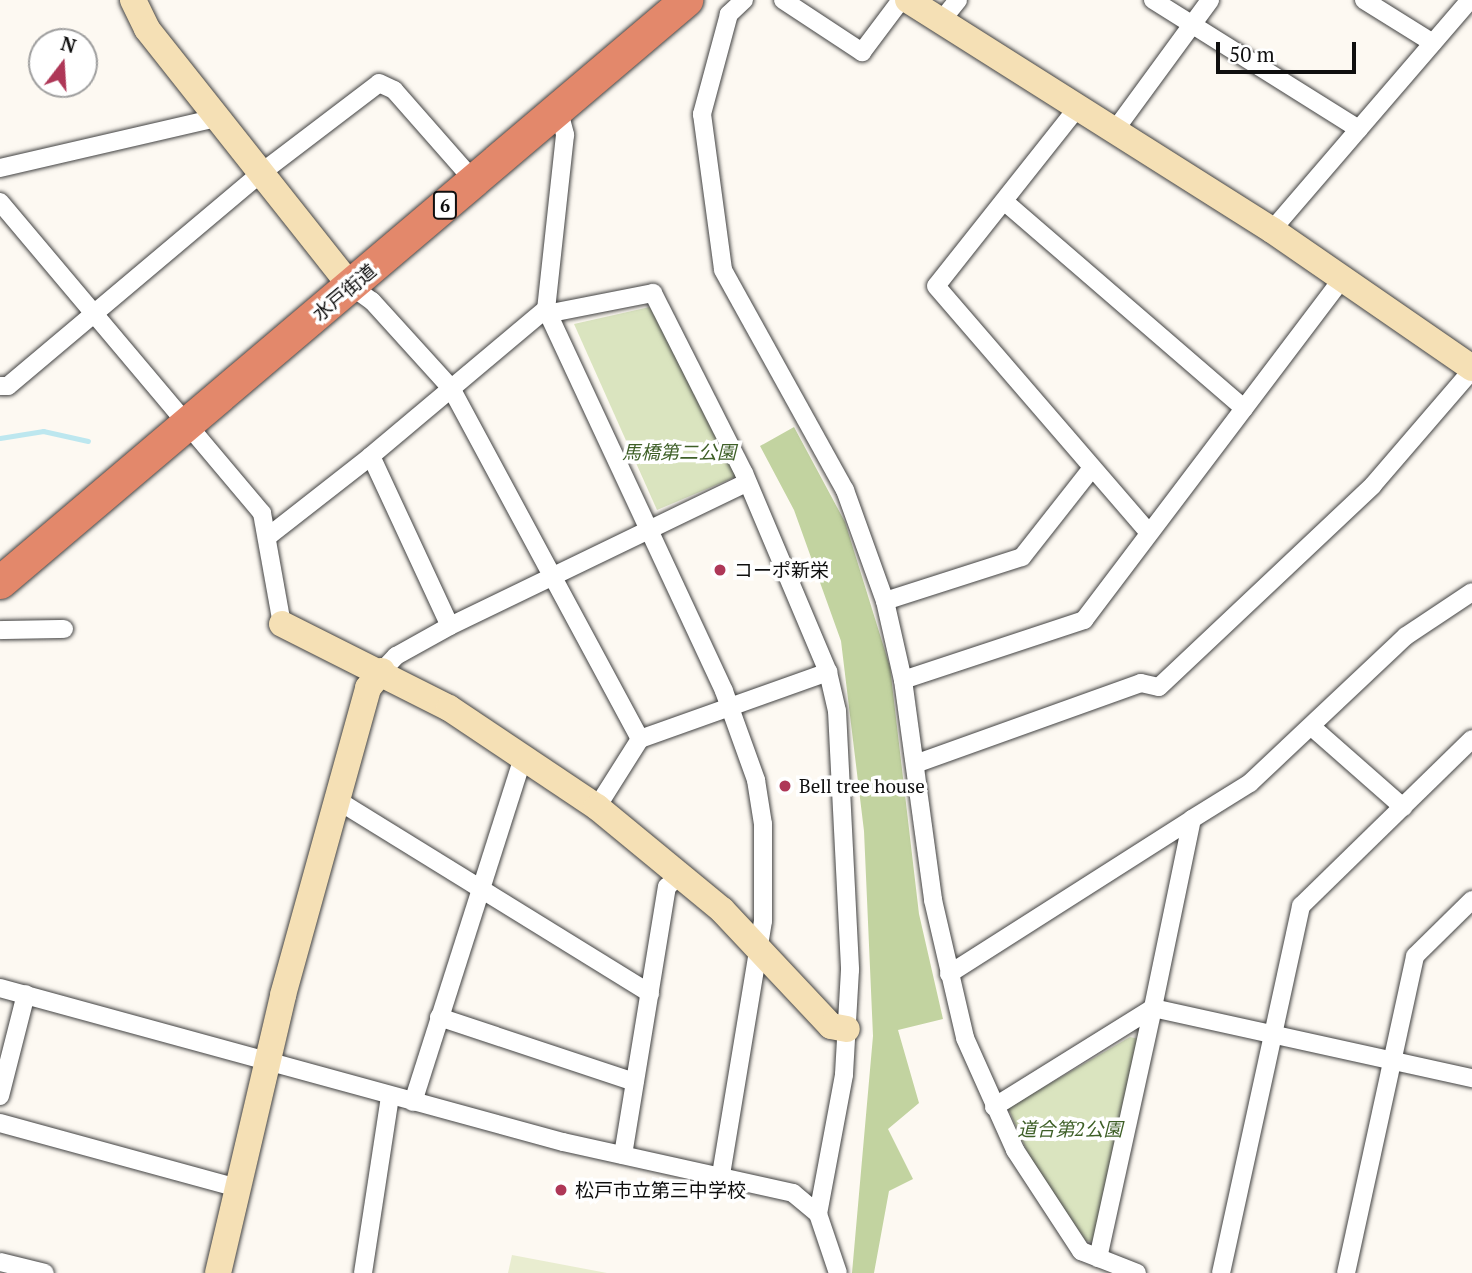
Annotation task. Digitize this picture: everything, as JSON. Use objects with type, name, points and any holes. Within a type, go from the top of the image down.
[{"type":"highway","name":"水戸街道","points":[[0,582],[686,0]]},
{"type":"street","points":[[133,0],[147,29],[351,286],[372,301],[450,388],[640,739]]},
{"type":"street","points":[[744,0],[729,14],[702,114],[719,250],[758,337],[802,402],[845,490],[885,601],[903,681],[948,974],[965,1038],[994,1107],[1081,1251],[1137,1273]]},
{"type":"street","points":[[783,0],[862,51],[901,0]]},
{"type":"street","points":[[908,0],[1272,230],[1472,369],[1373,485],[1158,687],[1141,683],[915,764]]},
{"type":"street","points":[[941,21],[958,0]]},
{"type":"street","points":[[1153,0],[1359,129]]},
{"type":"street","points":[[1115,130],[1210,0]]},
{"type":"street","points":[[1364,0],[1433,43]]},
{"type":"street","points":[[1272,230],[1470,2]]},
{"type":"street","points":[[0,386],[8,386],[261,173],[379,83],[394,90],[473,180]]},
{"type":"street","points":[[1078,107],[936,286],[1149,533]]},
{"type":"street","points":[[558,108],[565,135],[548,311],[653,527],[730,707],[756,780],[763,824],[760,948],[721,1176]]},
{"type":"street","points":[[0,168],[216,118]]},
{"type":"street","points":[[0,202],[190,421],[262,513],[270,535],[282,624],[382,671],[524,755],[597,807],[680,875],[760,948],[831,1026],[847,1029]]},
{"type":"street","points":[[1004,202],[1244,408]]},
{"type":"street","points":[[903,681],[1084,620],[1343,278]]},
{"type":"street","points":[[270,535],[548,311],[653,293],[746,483],[828,672],[837,711],[850,927],[847,1029],[818,1214],[838,1273]]},
{"type":"street","points":[[370,456],[450,626]]},
{"type":"street","points":[[885,601],[1022,557],[1092,468]]},
{"type":"street","points":[[218,1273],[268,1061],[368,688],[396,656],[450,626],[551,573],[746,483]]},
{"type":"street","points":[[948,974],[1250,783],[1313,728],[1406,636],[1472,593]]},
{"type":"street","points":[[0,630],[64,629]]},
{"type":"street","points":[[597,807],[640,739],[828,672]]},
{"type":"street","points":[[1313,728],[1403,807]]},
{"type":"street","points":[[1222,1273],[1271,1034],[1301,906],[1472,739]]},
{"type":"street","points":[[413,1102],[524,755]]},
{"type":"street","points":[[337,800],[650,993]]},
{"type":"street","points":[[1098,1258],[1192,819]]},
{"type":"street","points":[[623,1155],[667,887],[680,875]]},
{"type":"street","points":[[1346,1273],[1415,956],[1472,900]]},
{"type":"street","points":[[0,988],[413,1102],[623,1155],[793,1193],[818,1214]]},
{"type":"street","points":[[0,1097],[26,994]]},
{"type":"street","points":[[994,1107],[1153,1008],[1472,1078]]},
{"type":"street","points":[[439,1017],[634,1082]]},
{"type":"street","points":[[363,1273],[390,1096]]},
{"type":"street","points":[[0,1123],[237,1188]]},
{"type":"street","points":[[0,1262],[45,1273]]},
{"type":"green space","name":"馬橋第二公園","points":[[654,306],[740,475],[657,510],[574,324]]},
{"type":"green space","points":[[794,427],[845,522],[890,667],[919,914],[943,1019],[898,1030],[919,1103],[888,1129],[913,1179],[889,1191],[874,1273],[852,1273],[873,1036],[864,831],[841,641],[794,510],[760,446]]},
{"type":"green space","name":"道合第2公園","points":[[1130,1037],[1139,1039],[1095,1242],[1086,1241],[1031,1160],[1008,1108]]},
{"type":"green space","points":[[512,1255],[607,1273],[508,1273]]},
{"type":"waterway","points":[[0,438],[43,431],[88,441]]},
{"type":"place","name":"コーポ新栄","points":[[720,570]]},
{"type":"place","name":"Bell tree house","points":[[785,786]]},
{"type":"place","name":"松戸市立第三中学校","points":[[561,1190]]}]
